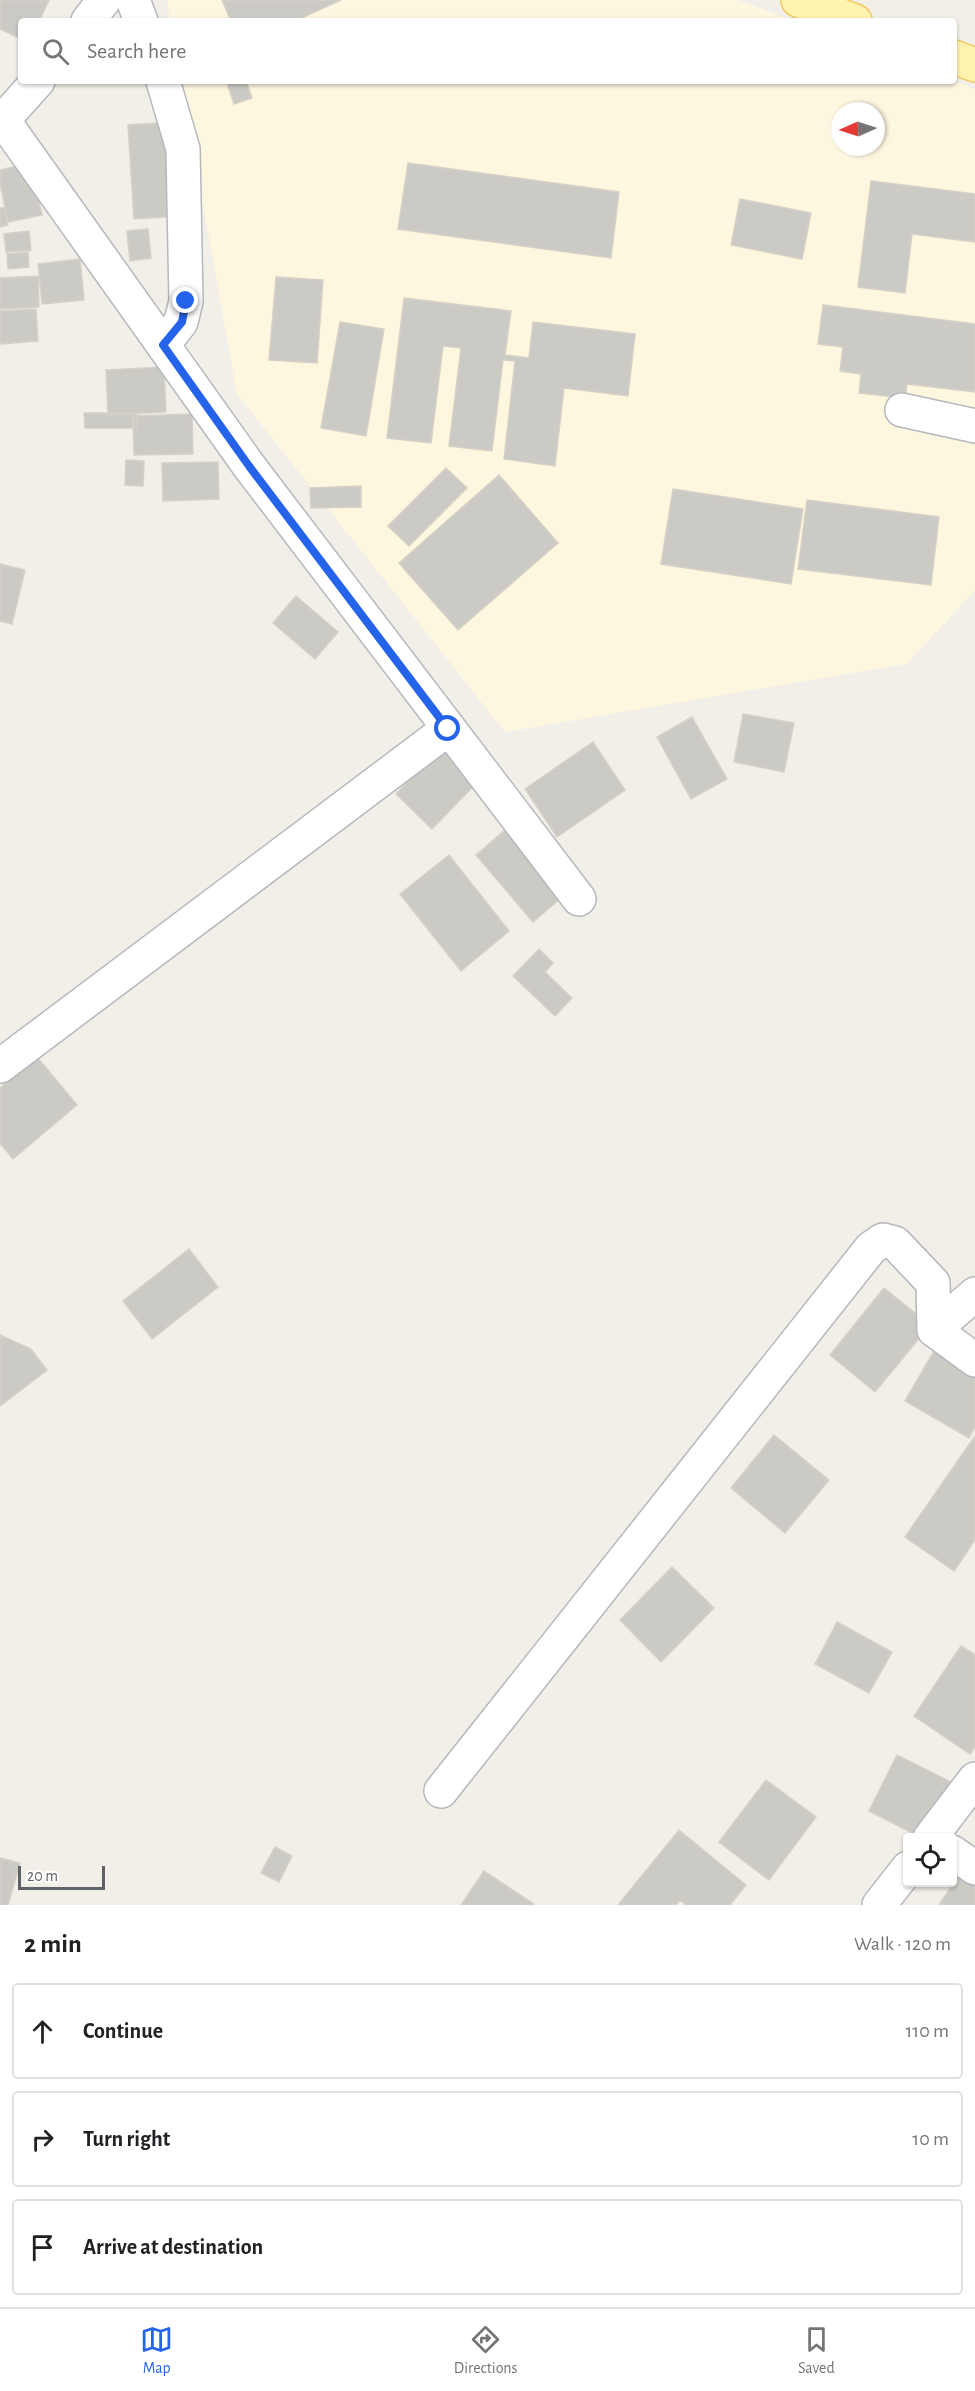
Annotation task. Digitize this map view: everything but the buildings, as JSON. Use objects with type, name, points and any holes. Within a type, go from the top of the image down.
[{"type":"main road","points":[[798,0],[847,18]]},
{"type":"main road","points":[[957,58],[975,65]]},
{"type":"street","points":[[90,18],[104,0]]},
{"type":"street","points":[[133,0],[140,18]]},
{"type":"street","points":[[35,84],[2,120],[249,466],[579,899]]},
{"type":"street","points":[[163,345],[182,322],[186,301],[183,149],[164,84]]},
{"type":"street","points":[[902,410],[975,426]]},
{"type":"street","points":[[0,1066],[448,729]]},
{"type":"street","points":[[441,1791],[871,1248],[883,1240],[895,1243],[933,1283],[934,1330]]},
{"type":"street","points":[[934,1330],[975,1294]]},
{"type":"street","points":[[934,1330],[975,1360]]},
{"type":"street","points":[[942,1833],[975,1779]]},
{"type":"street","points":[[957,1855],[975,1868]]},
{"type":"street","points":[[879,1905],[903,1874]]},
{"type":"shaded area","points":[[167,0],[738,0],[786,18],[170,18]]},
{"type":"shaded area","points":[[957,82],[975,89],[975,591],[906,664],[505,732],[237,394],[182,84],[957,84]]},
{"type":"route","points":[[186,301],[182,322],[163,345],[249,466],[448,729]]}]
